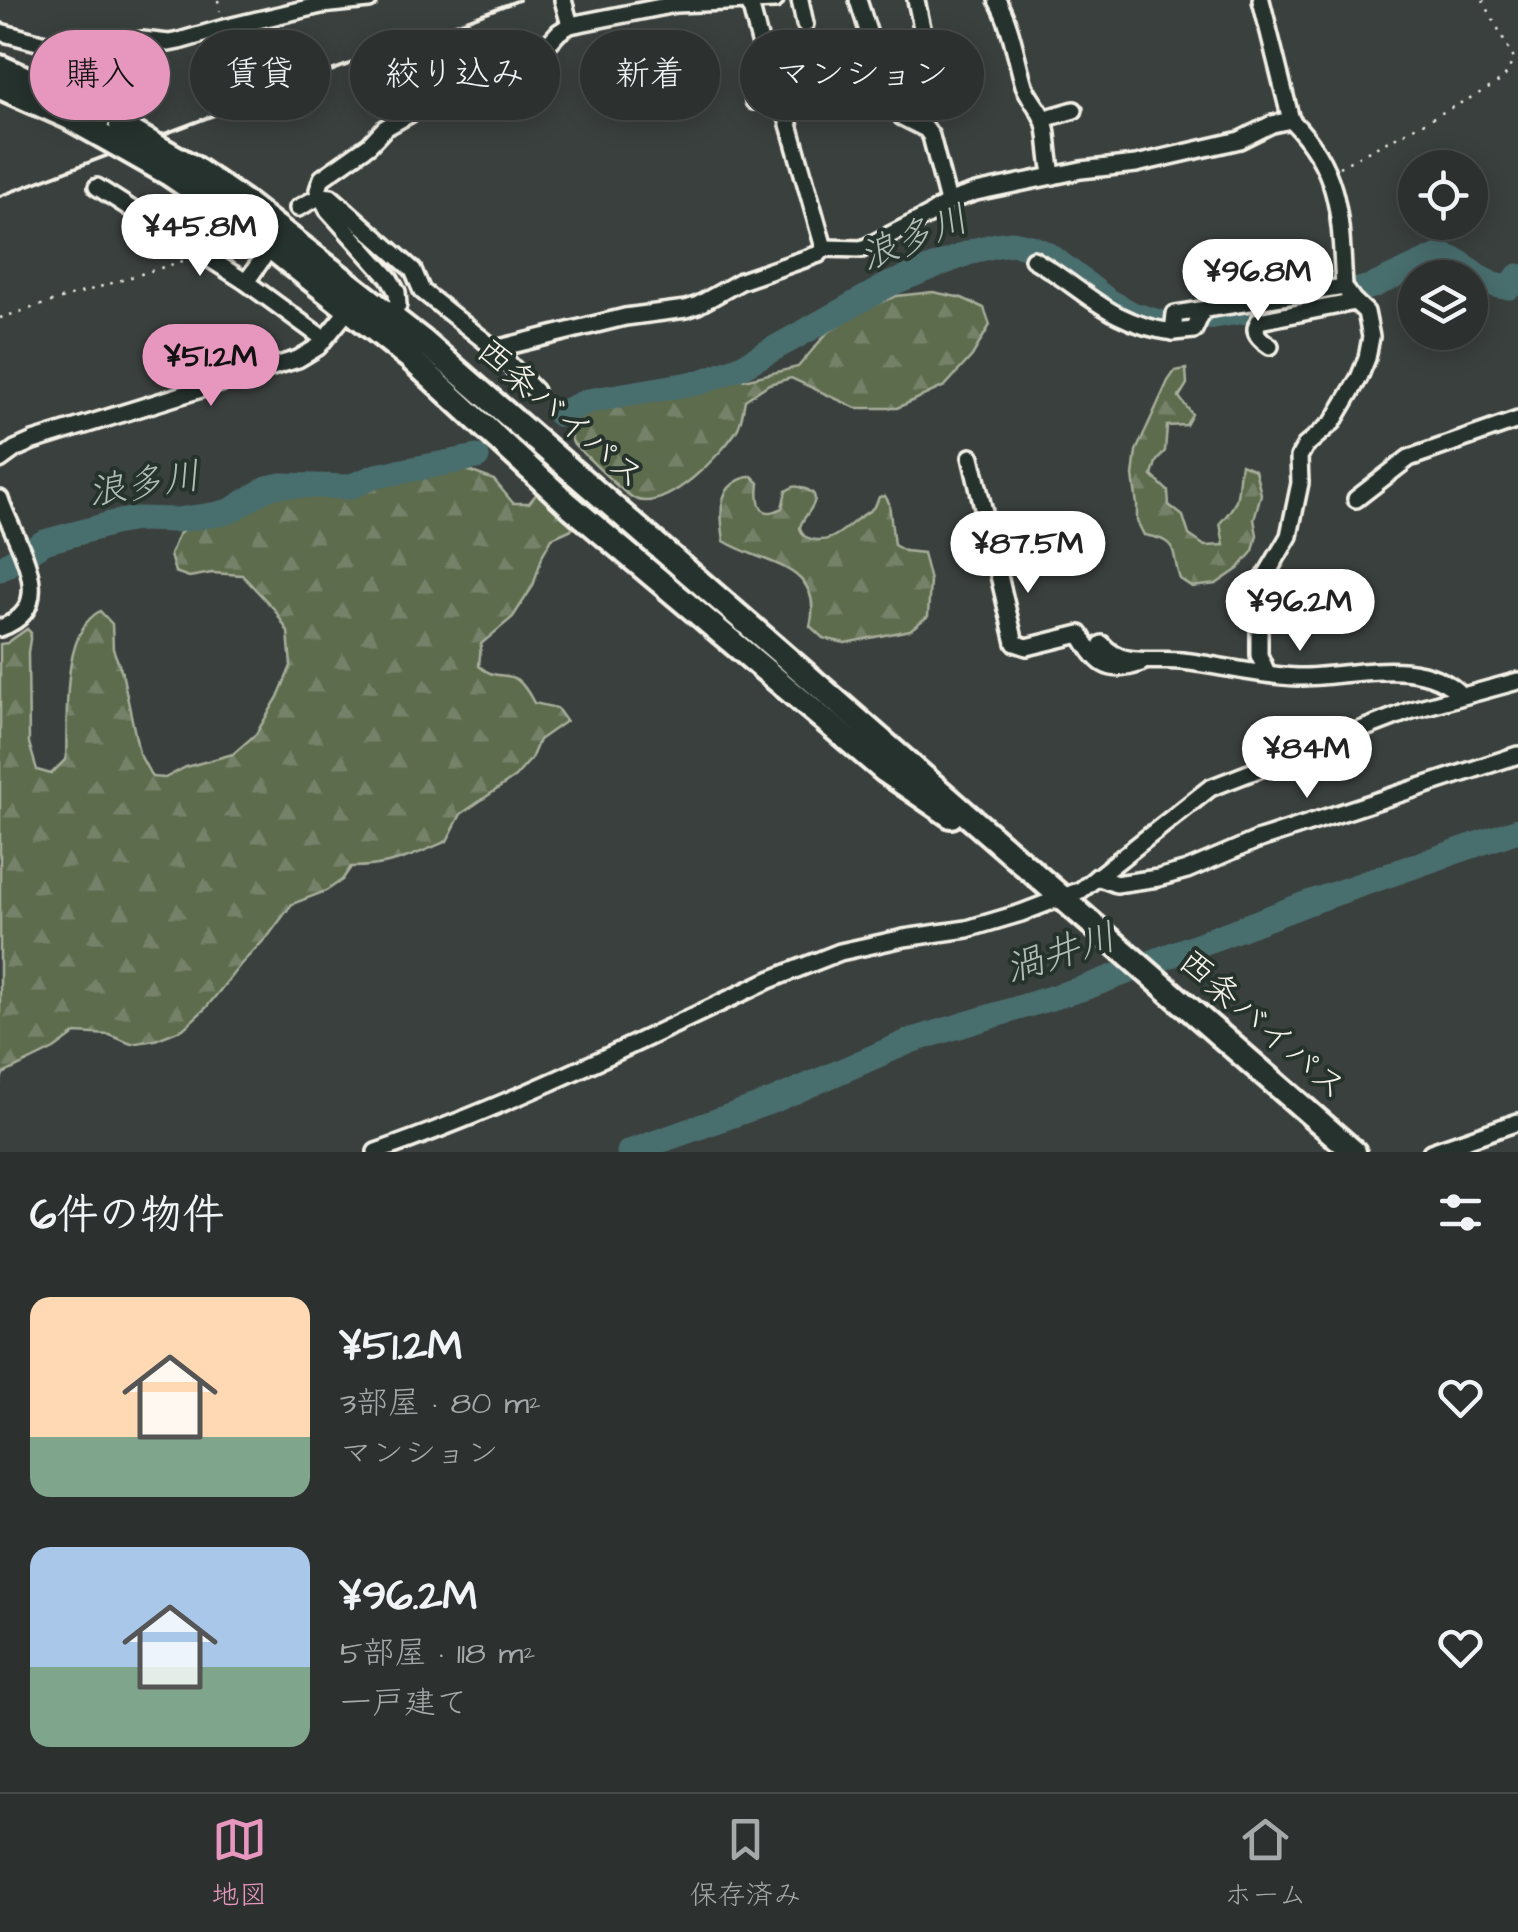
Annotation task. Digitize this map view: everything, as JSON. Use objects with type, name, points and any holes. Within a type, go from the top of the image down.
[{"type":"highway","name":"西条バイパス","points":[[0,67],[78,101],[169,174],[237,209],[386,326],[424,342],[1354,1152]]},
{"type":"highway","name":"西条バイパス","points":[[0,86],[112,131]]},
{"type":"street","points":[[170,43],[321,4],[369,0]]},
{"type":"street","points":[[563,0],[570,25]]},
{"type":"street","points":[[386,326],[398,305],[397,292],[328,210],[318,190],[322,178],[369,145],[385,128],[511,57],[538,50],[570,25],[676,4],[775,0]]},
{"type":"street","points":[[800,0],[805,24]]},
{"type":"street","points":[[858,0],[869,30]]},
{"type":"street","points":[[916,0],[922,30]]},
{"type":"street","points":[[1261,0],[1292,120],[1311,141],[1328,172],[1340,218],[1350,295],[1366,312],[1370,337],[1359,378],[1333,422],[1304,446],[1299,458],[1300,483],[1289,536],[1265,577],[1258,656],[1266,672]]},
{"type":"street","points":[[749,1],[757,30]]},
{"type":"street","points":[[1000,1],[1024,86],[1043,118],[1053,176]]},
{"type":"street","points":[[0,32],[30,40]]},
{"type":"street","points":[[1043,118],[1074,110]]},
{"type":"street","points":[[786,120],[824,248]]},
{"type":"street","points":[[908,120],[931,136],[948,202]]},
{"type":"street","points":[[824,248],[862,249],[948,202],[976,192],[1154,160],[1240,140],[1272,124],[1292,120]]},
{"type":"street","points":[[97,187],[246,282],[324,339]]},
{"type":"street","points":[[298,208],[321,196],[331,197],[413,270],[422,291],[495,350],[535,391]]},
{"type":"street","points":[[495,350],[625,317],[686,309],[728,286],[819,254],[824,248]]},
{"type":"street","points":[[246,282],[263,258]]},
{"type":"street","points":[[1033,259],[1117,316],[1140,326],[1174,326],[1175,314],[1201,316],[1350,295]]},
{"type":"street","points":[[1270,346],[1258,337],[1259,322],[1350,295]]},
{"type":"street","points":[[0,460],[33,441],[298,359],[324,339],[355,302]]},
{"type":"street","points":[[1356,498],[1409,458],[1518,420]]},
{"type":"street","points":[[972,457],[1016,643],[1027,647],[1080,634],[1095,659],[1117,669],[1145,662],[1187,661],[1295,677],[1376,671],[1408,673],[1443,682],[1461,696]]},
{"type":"street","points":[[0,499],[30,570],[32,584],[30,602],[22,615],[0,628]]},
{"type":"street","points":[[1102,644],[1116,656],[1145,662]]},
{"type":"street","points":[[376,1152],[522,1095],[809,963],[869,945],[968,929],[1070,905],[1081,890],[1210,788],[1361,728],[1518,681]]},
{"type":"street","points":[[1097,877],[1116,884],[1186,870],[1257,840],[1518,755]]},
{"type":"street","points":[[1431,1152],[1465,1147],[1518,1122]]},
{"type":"path","points":[[1328,172],[1504,78],[1516,59],[1484,0]]},
{"type":"path","points":[[0,318],[204,255]]},
{"type":"green space","points":[[933,292],[984,308],[990,325],[972,356],[945,386],[897,408],[856,408],[791,378],[769,384],[745,400],[737,430],[707,466],[679,488],[650,501],[638,500],[624,491],[573,443],[569,427],[575,399],[589,393],[723,367],[744,380],[798,367],[827,333],[864,309],[896,296]]},
{"type":"green space","points":[[1186,369],[1187,384],[1179,397],[1192,414],[1186,425],[1167,426],[1165,451],[1152,476],[1168,491],[1169,505],[1183,516],[1189,535],[1205,546],[1224,545],[1220,523],[1236,501],[1241,464],[1255,470],[1261,494],[1254,519],[1257,535],[1253,551],[1238,569],[1216,584],[1192,587],[1180,579],[1169,544],[1144,535],[1137,521],[1133,476],[1136,451],[1168,381],[1175,371]]},
{"type":"green space","points":[[456,466],[494,480],[513,503],[529,503],[538,492],[574,528],[552,538],[533,586],[513,617],[481,644],[479,666],[487,672],[513,677],[534,703],[557,708],[566,721],[539,740],[531,759],[515,777],[461,814],[447,841],[389,863],[351,867],[342,880],[326,891],[292,904],[206,1008],[183,1029],[131,1044],[110,1035],[76,1033],[54,1049],[3,1074],[0,1084],[0,644],[27,629],[31,633],[29,743],[37,770],[51,774],[66,759],[72,657],[87,622],[100,611],[112,624],[113,649],[122,672],[139,753],[152,777],[165,778],[186,767],[233,754],[256,734],[278,697],[291,666],[288,632],[275,610],[242,575],[212,573],[189,577],[175,572],[170,555],[178,535],[189,525],[237,516],[276,491],[297,488],[350,493],[377,481]]},
{"type":"green space","points":[[752,476],[759,483],[761,507],[768,512],[782,508],[786,491],[792,488],[811,492],[815,501],[800,528],[804,536],[812,539],[838,534],[885,496],[894,545],[923,553],[930,581],[928,616],[910,630],[845,643],[823,638],[810,626],[812,605],[799,578],[724,541],[722,509],[726,492]]},
{"type":"waterway","name":"浪多川","points":[[559,414],[588,401],[701,382],[741,367],[890,284],[997,245],[1012,243],[1049,255],[1107,300],[1132,314],[1165,324],[1337,296],[1373,286],[1438,256],[1457,261],[1499,286],[1510,287],[1518,276]]},
{"type":"waterway","name":"浪多川","points":[[0,569],[44,542],[114,523],[218,514],[267,488],[349,487],[376,476],[477,457]]},
{"type":"waterway","name":"渦井川","points":[[629,1152],[775,1100],[910,1041],[1087,987],[1305,904],[1518,830]]},
{"type":"railway","points":[[0,196],[519,0]]}]
